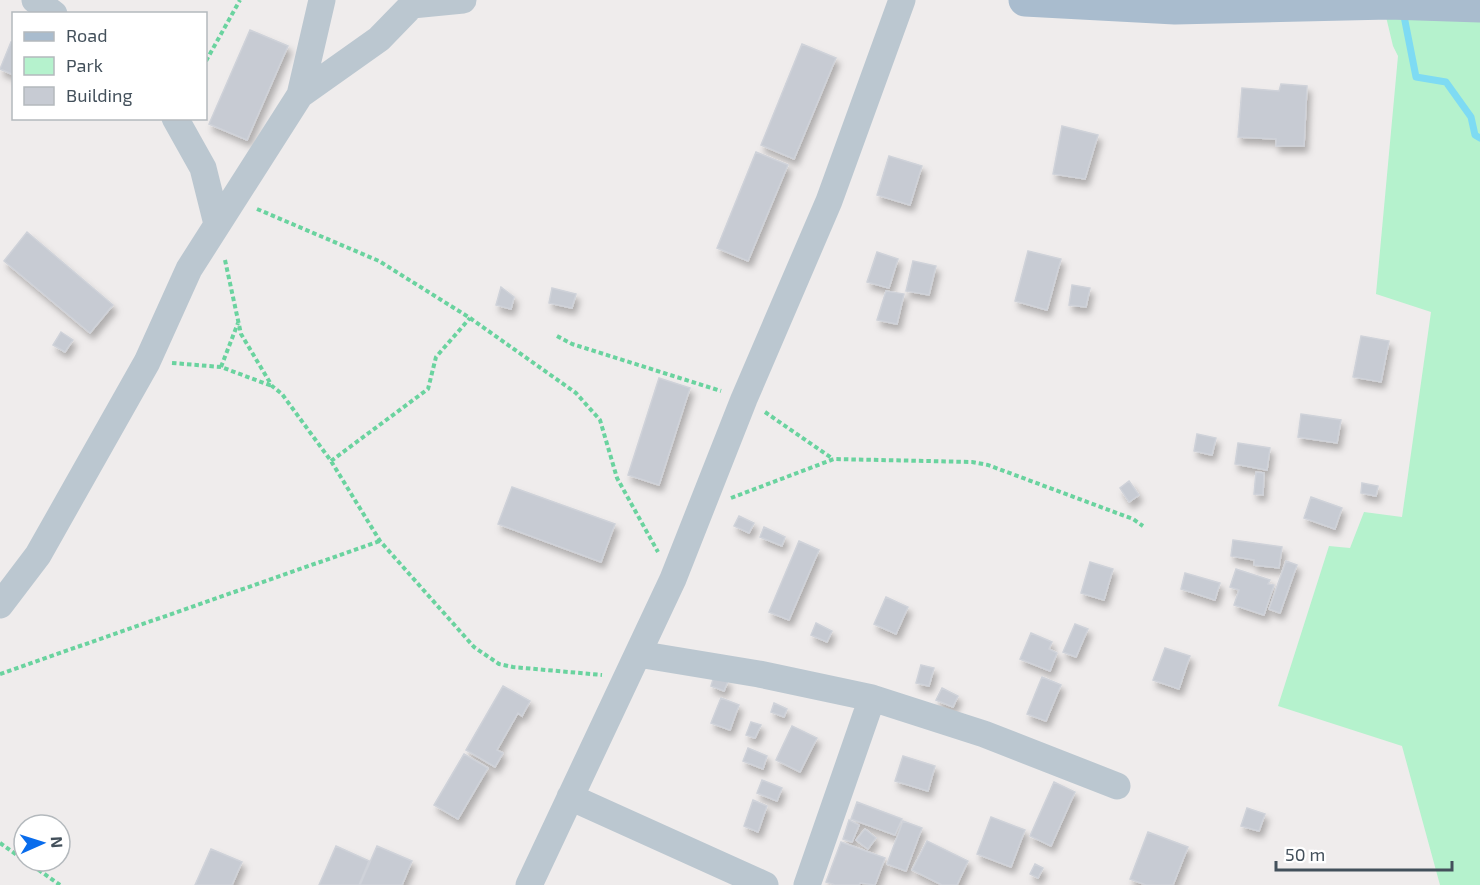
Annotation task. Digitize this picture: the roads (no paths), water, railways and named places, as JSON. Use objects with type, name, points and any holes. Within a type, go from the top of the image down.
[{"type":"main road","points":[[1025,0],[1175,8],[1402,4],[1480,6]]},
{"type":"street","points":[[35,0],[51,12]]},
{"type":"street","points":[[0,605],[39,555],[147,362],[189,269],[300,95],[322,0]]},
{"type":"street","points":[[300,95],[379,39],[412,5],[463,0]]},
{"type":"street","points":[[529,885],[673,579],[744,399],[829,201],[902,0]]},
{"type":"street","points":[[176,120],[203,168],[217,224]]},
{"type":"street","points":[[632,665],[759,674],[872,698],[984,734],[1117,786]]},
{"type":"street","points":[[807,885],[872,698]]},
{"type":"street","points":[[570,797],[765,885]]},
{"type":"waterway","points":[[1403,11],[1416,77],[1446,82],[1471,117],[1475,135],[1480,138]]}]
